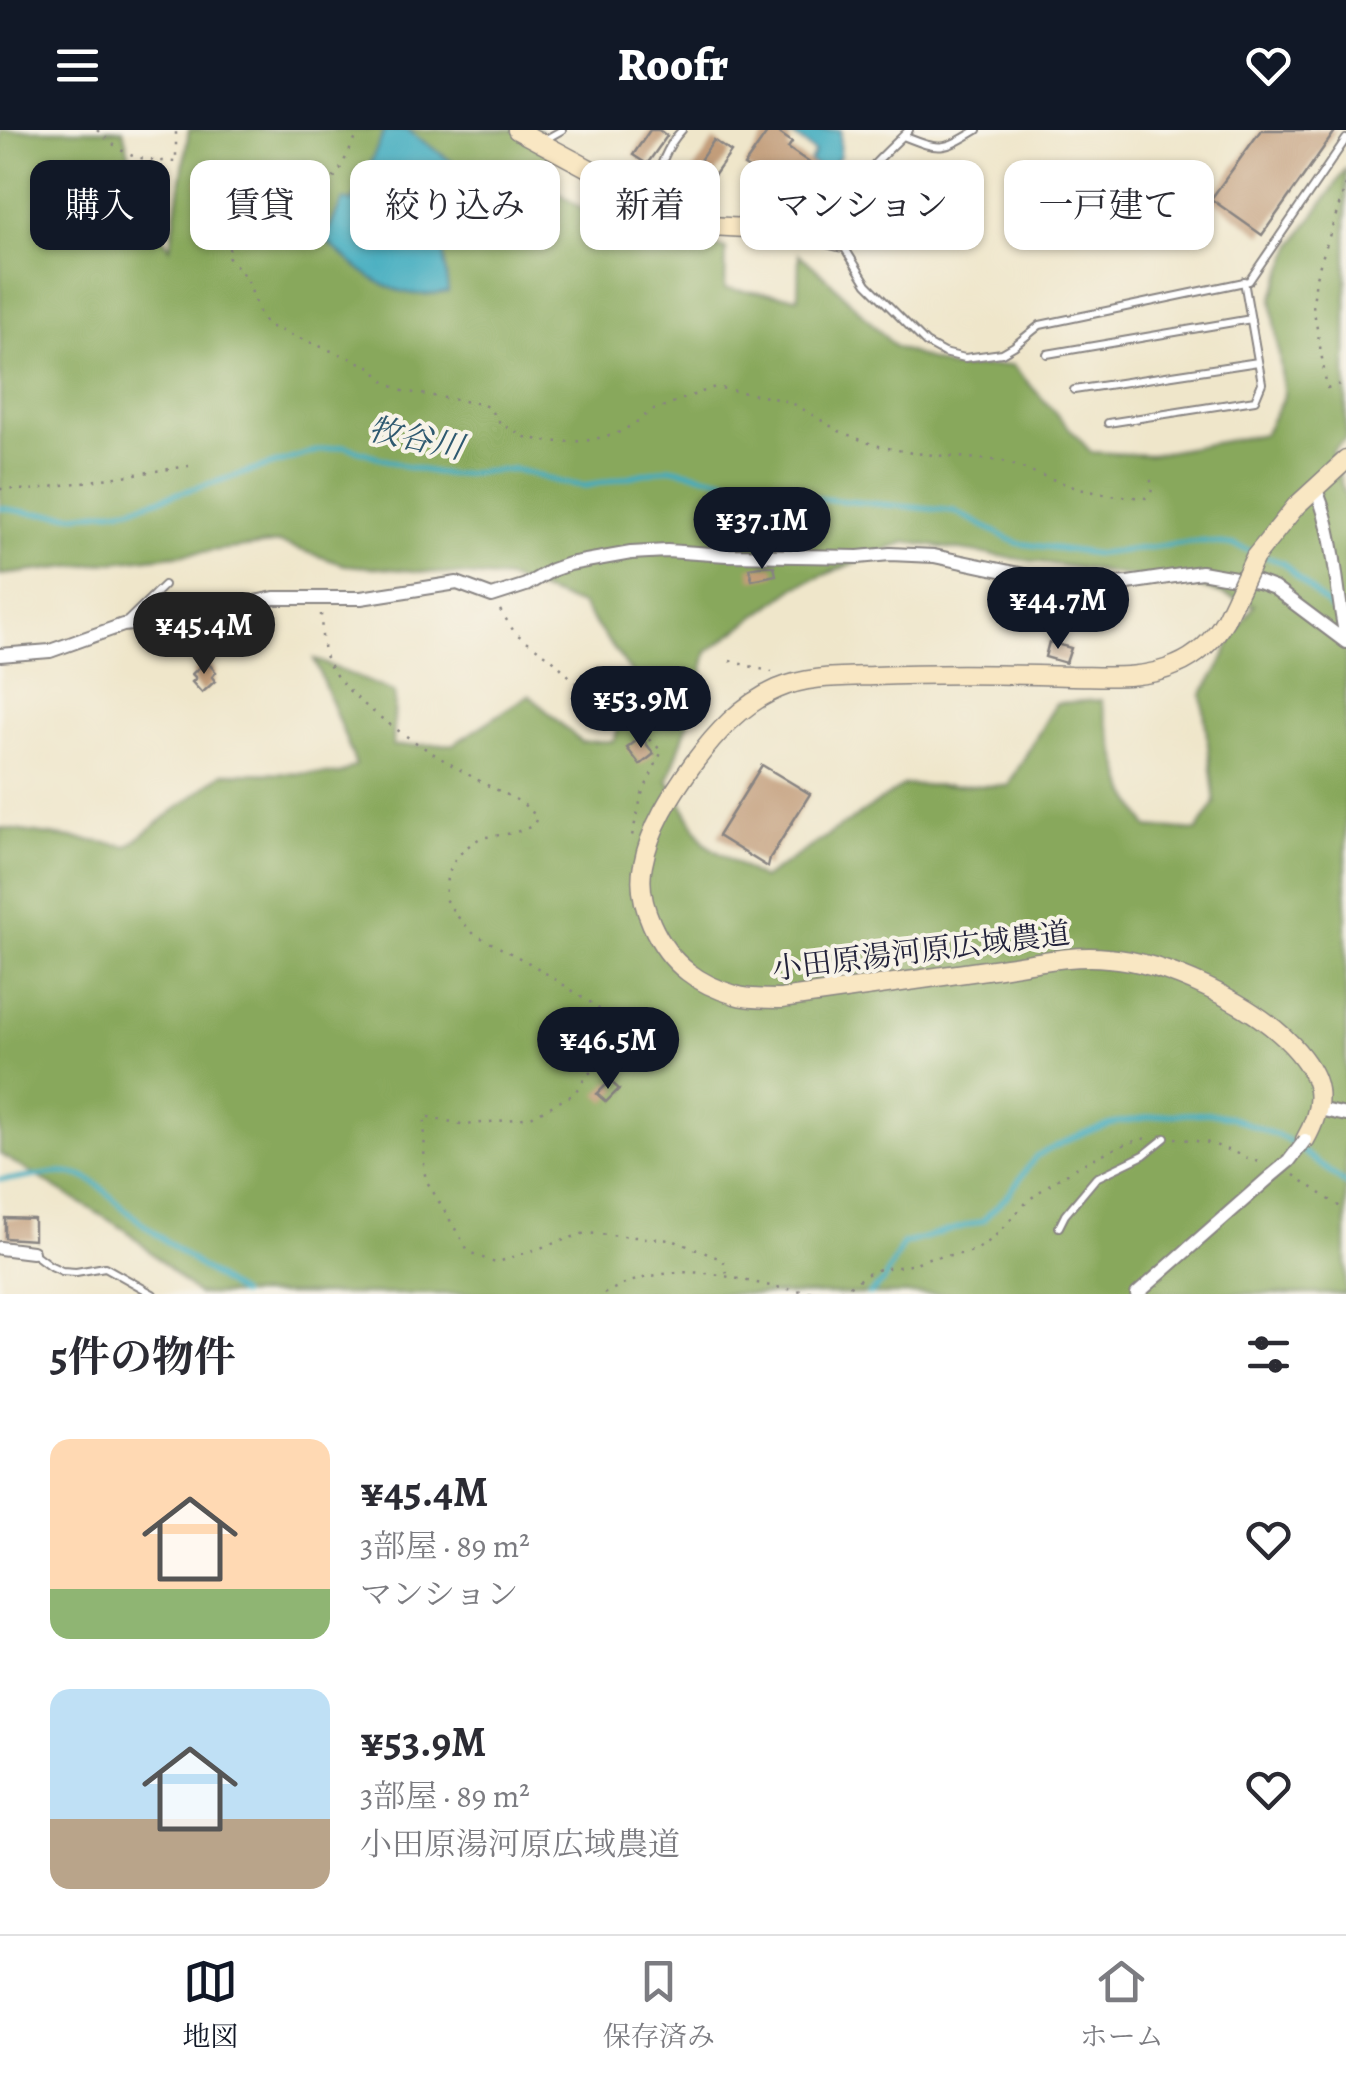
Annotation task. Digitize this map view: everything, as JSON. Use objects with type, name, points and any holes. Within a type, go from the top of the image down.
[{"type":"street","points":[[517,130],[580,164]]},
{"type":"street","name":"小田原湯河原広域農道","points":[[1319,1109],[1314,1074],[1286,1038],[1201,985],[1146,964],[1106,957],[1058,960],[781,999],[740,997],[708,986],[685,970],[669,952],[647,912],[640,886],[648,844],[671,795],[709,743],[756,698],[815,678],[1130,676],[1175,666],[1207,646],[1225,620],[1254,557],[1296,506],[1346,460]]},
{"type":"street","points":[[1315,488],[1337,572],[1337,600],[1346,639]]},
{"type":"street","points":[[0,655],[50,652],[124,624],[168,620],[274,598],[378,597],[457,583],[492,596],[526,586],[569,564],[667,551],[727,555],[918,555],[950,558],[1076,586],[1115,585],[1201,572],[1274,588],[1346,639]]},
{"type":"street","points":[[1136,1294],[1289,1161],[1305,1140],[1319,1109],[1346,1115]]},
{"type":"street","points":[[0,1248],[32,1252]]},
{"type":"lane","points":[[540,142],[562,130]]},
{"type":"lane","points":[[664,160],[682,130]]},
{"type":"lane","points":[[880,160],[906,133],[932,147],[948,147],[978,130]]},
{"type":"lane","points":[[846,250],[867,284],[926,343],[965,358],[1002,353],[1040,324],[1249,281],[1346,139]]},
{"type":"lane","points":[[1108,423],[1255,400],[1262,383],[1244,282]]},
{"type":"lane","points":[[1047,354],[1250,319]]},
{"type":"lane","points":[[1074,390],[1258,362]]},
{"type":"lane","points":[[124,624],[164,585]]},
{"type":"lane","points":[[1059,1227],[1096,1178],[1144,1155],[1165,1138]]},
{"type":"lane","points":[[32,1252],[62,1271],[105,1268],[153,1294]]},
{"type":"path","points":[[96,130],[130,157],[176,162],[176,130]]},
{"type":"path","points":[[360,130],[331,181],[317,185],[257,183],[256,224],[226,254],[247,279],[267,325],[369,366],[386,383],[403,391],[472,401],[488,407],[501,424],[525,437],[567,442],[616,434],[651,410],[715,387],[796,405],[839,431],[874,445],[912,453],[1004,461],[1079,489],[1110,496],[1146,498],[1153,490],[1150,479]]},
{"type":"path","points":[[1346,184],[1316,277],[1313,305],[1327,388],[1346,382]]},
{"type":"path","points":[[0,489],[30,490],[189,466]]},
{"type":"path","points":[[492,596],[515,632],[551,658],[596,704],[630,723],[662,751],[642,794],[630,844]]},
{"type":"path","points":[[319,598],[326,658],[334,673],[362,702],[417,744],[520,801],[536,818],[532,826],[514,833],[480,838],[456,858],[447,876],[445,898],[457,916],[474,934],[561,982],[610,1018],[620,1037],[615,1049],[588,1074],[574,1094],[532,1117],[466,1125],[425,1116],[426,1180],[469,1252],[496,1263],[585,1233],[608,1233],[672,1240],[721,1259],[726,1264],[726,1276]]},
{"type":"path","points":[[730,661],[781,675],[787,685]]},
{"type":"path","points":[[604,1294],[622,1284],[659,1274],[726,1276],[774,1290],[830,1293],[846,1289],[883,1268],[976,1250],[1048,1186],[1132,1140],[1152,1136],[1210,1143],[1273,1171],[1299,1177],[1346,1210]]},
{"type":"green space","points":[[0,130],[123,130],[131,160],[30,160],[30,250],[170,250],[189,130],[540,130],[549,160],[350,160],[350,250],[560,250],[560,193],[580,208],[580,250],[726,249],[725,289],[798,297],[799,254],[895,347],[951,368],[1012,365],[1091,452],[1149,455],[1264,434],[1284,396],[1272,298],[1294,244],[1346,169],[1346,439],[1332,451],[1346,499],[1346,1294],[197,1294],[127,1231],[0,1154],[0,828],[128,846],[223,773],[340,774],[356,765],[314,659],[395,693],[393,746],[454,744],[529,695],[581,742],[614,741],[633,675],[581,605],[508,579],[345,565],[280,543],[0,575]],"holes":[[[906,542],[1197,586],[1254,605],[1202,694],[1215,803],[1197,831],[1148,827],[1127,792],[1101,700],[1056,703],[1008,786],[904,785],[762,879],[705,844],[668,780],[695,704],[707,652],[797,586]]]},
{"type":"water","points":[[385,130],[407,130],[449,160],[372,160]]},
{"type":"water","points":[[779,130],[841,130],[840,156],[837,160],[811,160],[815,152],[791,134],[788,137]]},
{"type":"water","points":[[343,200],[350,201],[350,250],[443,250],[448,292],[410,294],[394,289],[366,274],[330,244],[330,227]]},
{"type":"building","points":[[650,130],[667,136],[650,160],[633,155]]},
{"type":"building","points":[[769,130],[775,130],[792,142],[788,148],[805,160],[748,160]]},
{"type":"building","points":[[1261,130],[1336,130],[1262,235],[1214,201],[1214,195]]},
{"type":"building","points":[[714,140],[731,152],[720,168],[720,160],[700,160]]},
{"type":"building","points":[[774,566],[776,575],[752,580],[749,568]]},
{"type":"building","points":[[1049,642],[1071,648],[1066,663],[1045,657]]},
{"type":"building","points":[[206,661],[216,672],[212,677],[215,681],[202,693],[192,682],[196,678],[192,674]]},
{"type":"building","points":[[596,670],[617,686],[605,703],[583,686]]},
{"type":"building","points":[[641,737],[654,754],[640,765],[627,748]]},
{"type":"building","points":[[762,765],[810,794],[768,867],[718,836]]},
{"type":"building","points":[[610,1081],[619,1089],[606,1102],[597,1094]]},
{"type":"building","points":[[5,1218],[34,1219],[34,1240],[5,1238]]},
{"type":"waterway","name":"牧谷川","points":[[0,508],[77,515],[130,508],[320,450],[345,446],[407,467],[449,475],[514,469],[586,486],[670,468],[812,498],[954,511],[1017,543],[1098,554],[1200,541],[1251,551]]},
{"type":"waterway","name":"牧谷川","points":[[1262,555],[1283,563],[1333,611]]},
{"type":"waterway","points":[[869,1294],[883,1282],[903,1244],[982,1221],[1009,1194],[1036,1156],[1081,1134],[1119,1122],[1208,1113],[1230,1117],[1286,1139],[1346,1184]]},
{"type":"waterway","points":[[0,1179],[58,1173],[85,1177],[240,1294]]}]
